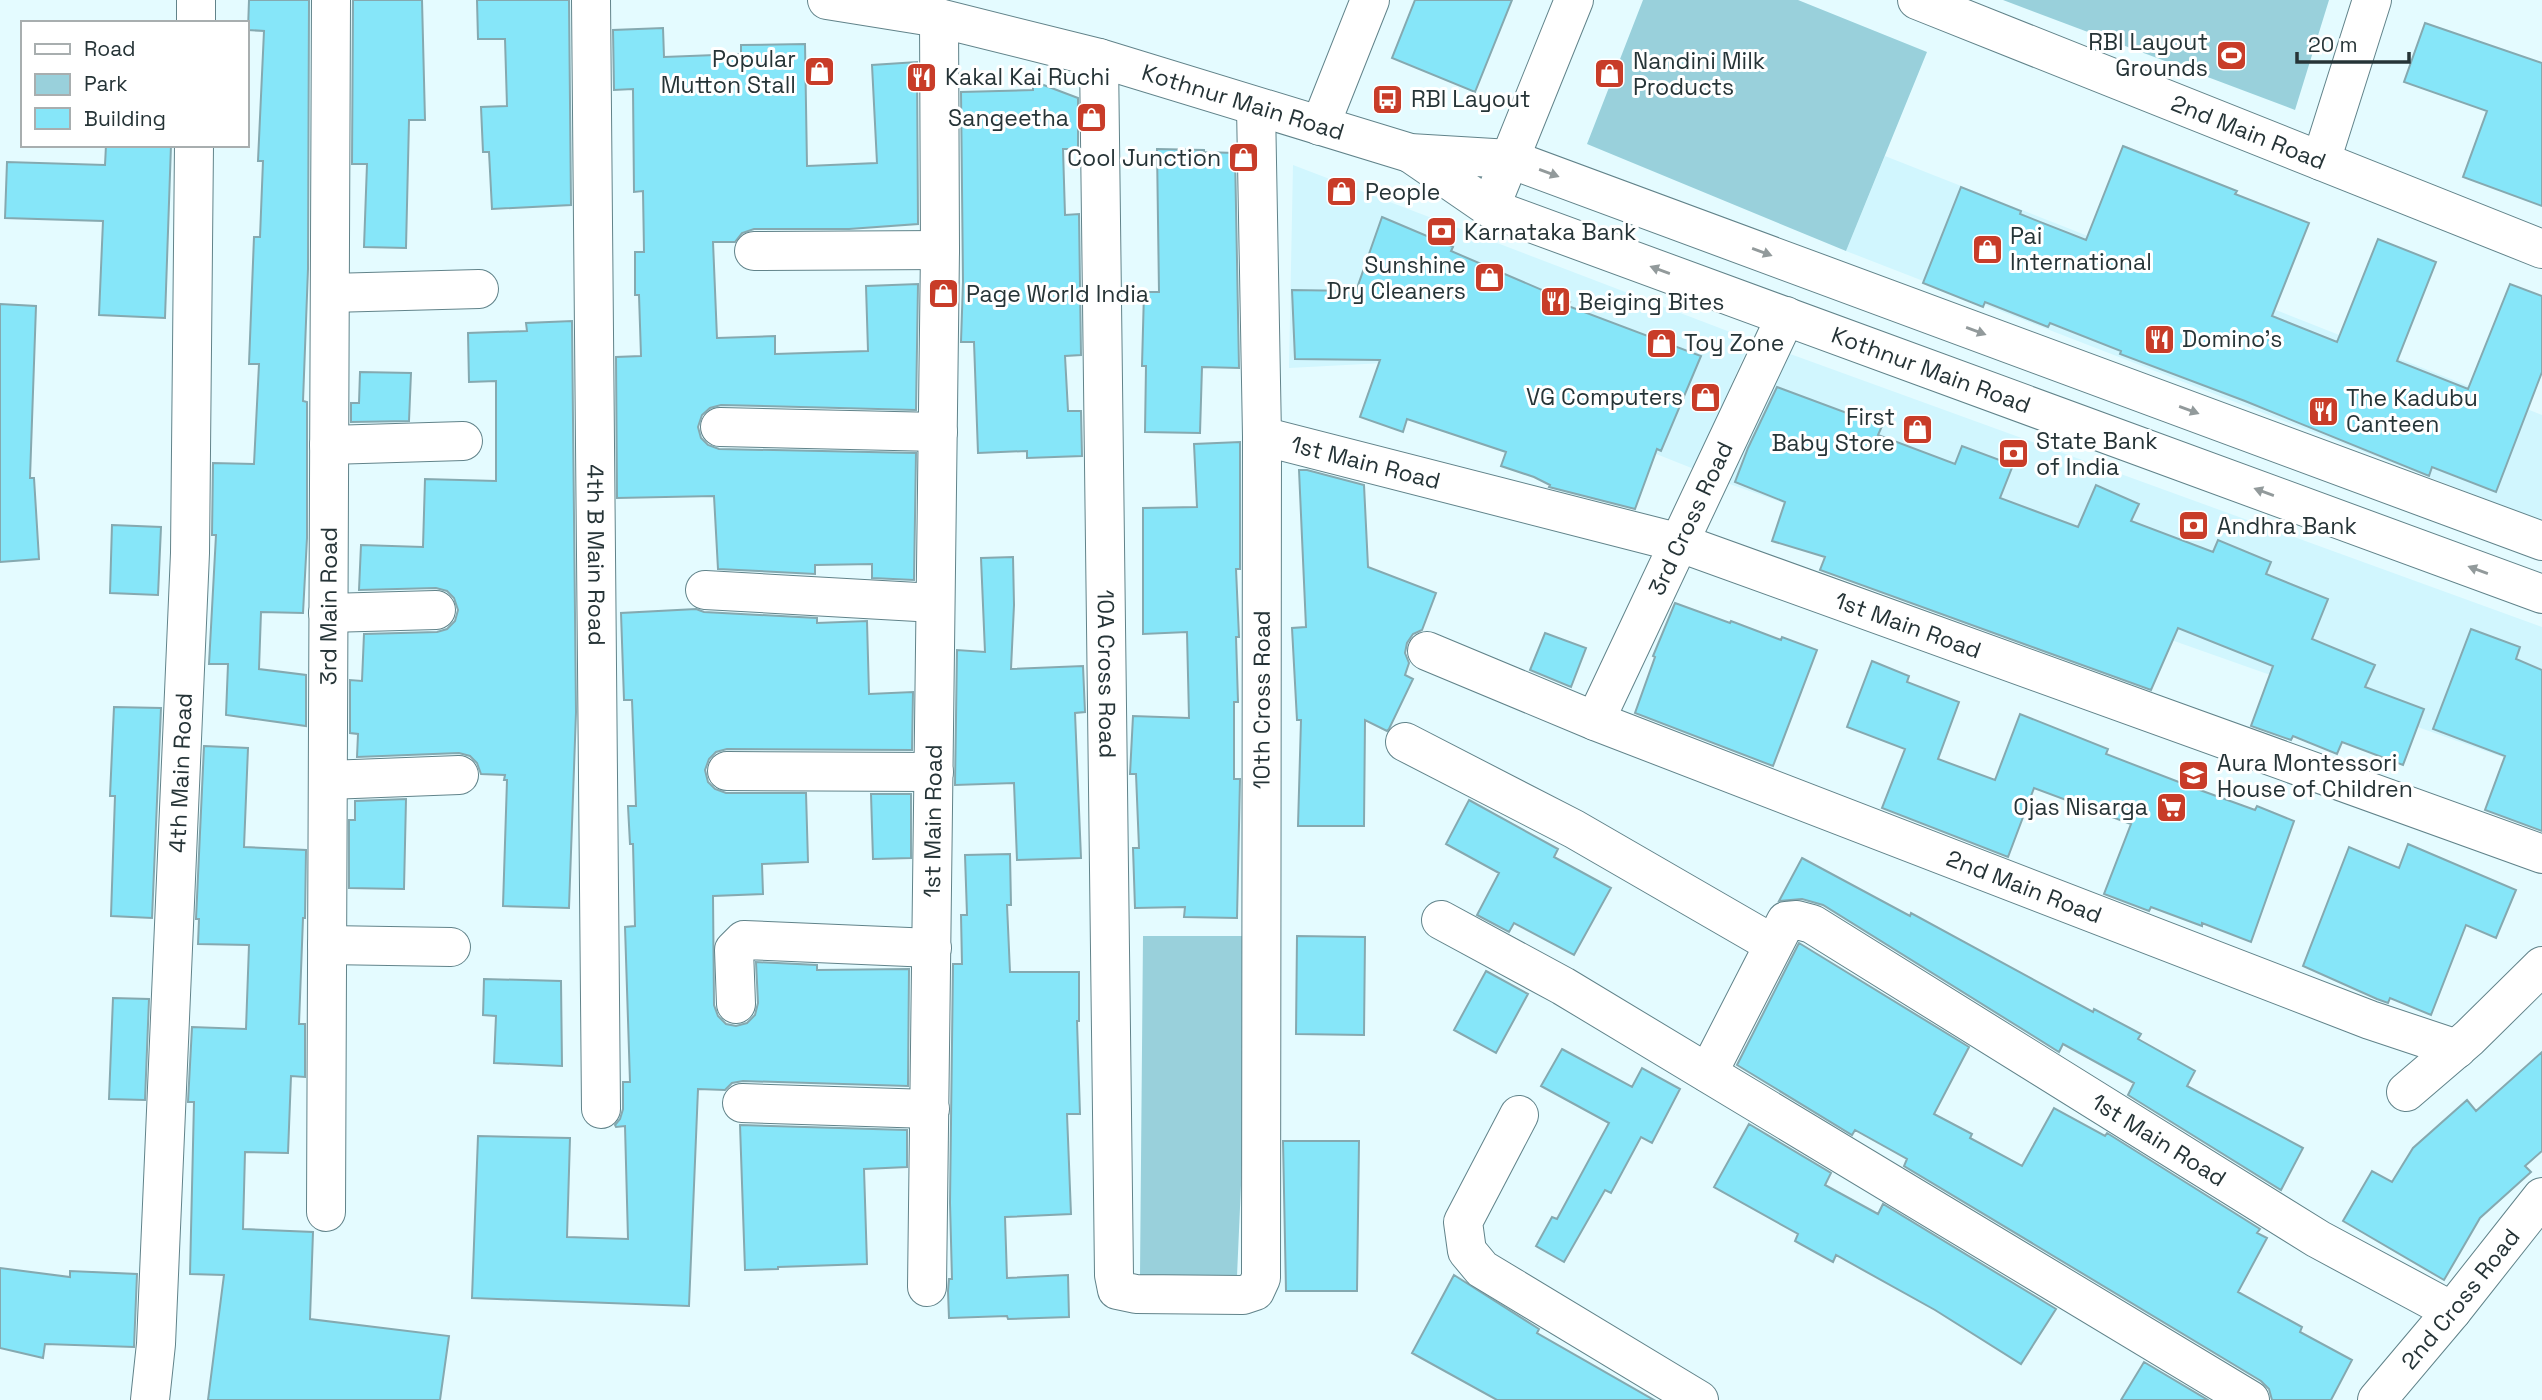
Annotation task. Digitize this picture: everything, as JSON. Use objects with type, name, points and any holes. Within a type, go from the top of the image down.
[{"type":"street","points":[[195,21],[196,0]]},
{"type":"street","name":"3rd Main Road","points":[[326,1212],[331,0]]},
{"type":"street","name":"4th B Main Road","points":[[590,0],[601,1109]]},
{"type":"street","name":"Kothnur Main Road","points":[[827,0],[939,19],[1099,58],[1410,153],[1510,159],[2542,541]]},
{"type":"street","points":[[1320,126],[1370,0]]},
{"type":"street","points":[[1490,208],[1574,0]]},
{"type":"street","name":"2nd Main Road","points":[[1917,0],[2542,249]]},
{"type":"street","points":[[2321,161],[2372,0]]},
{"type":"street","name":"1st Main Road","points":[[927,1287],[940,250],[939,19]]},
{"type":"street","name":"10A Cross Road","points":[[1099,58],[1114,1275],[1117,1290],[1136,1294],[1243,1295],[1255,1291]]},
{"type":"street","name":"10th Cross Road","points":[[1255,1291],[1261,1278],[1262,436],[1256,107]]},
{"type":"street","name":"4th Main Road","points":[[150,1400],[156,1344],[190,553],[194,147]]},
{"type":"street","name":"Kothnur Main Road","points":[[1410,153],[1490,208],[2542,594]]},
{"type":"street","points":[[754,251],[940,250]]},
{"type":"street","points":[[330,293],[479,289]]},
{"type":"street","name":"3rd Cross Road","points":[[1595,721],[1786,316]]},
{"type":"street","points":[[720,426],[937,432]]},
{"type":"street","name":"1st Main Road","points":[[1262,436],[1680,543],[2542,854]]},
{"type":"street","points":[[329,445],[463,441]]},
{"type":"street","points":[[705,590],[936,603]]},
{"type":"street","points":[[328,612],[436,610]]},
{"type":"street","name":"2nd Main Road","points":[[1427,651],[1595,721],[2357,1015],[2457,1049]]},
{"type":"street","name":"1st Main Road","points":[[1405,742],[1574,829],[1785,932],[1812,924],[2318,1239],[2452,1311]]},
{"type":"street","points":[[727,771],[933,772]]},
{"type":"street","points":[[328,780],[459,775]]},
{"type":"street","points":[[1441,920],[1563,986],[2250,1400]]},
{"type":"street","points":[[1708,1073],[1785,932]]},
{"type":"street","points":[[736,1004],[734,950],[744,940],[932,948]]},
{"type":"street","points":[[327,945],[451,947]]},
{"type":"street","points":[[2406,1092],[2457,1049],[2542,966]]},
{"type":"street","points":[[741,1103],[930,1109]]},
{"type":"street","points":[[1519,1115],[1463,1222],[1467,1251],[1482,1269],[1699,1400]]},
{"type":"street","name":"2nd Cross Road","points":[[2377,1400],[2542,1197]]},
{"type":"shaded area","points":[[1885,156],[2542,415],[2542,521],[1846,251]]},
{"type":"shaded area","points":[[1293,165],[1751,340],[1694,469],[1422,361],[1289,368]]},
{"type":"shaded area","points":[[1782,351],[2542,627],[2542,771],[1727,483]]},
{"type":"green space","points":[[1643,0],[1798,0],[1927,52],[1846,251],[1587,144]]},
{"type":"green space","name":"RBI Layout Grounds","points":[[2003,0],[2329,0],[2295,110]]},
{"type":"green space","points":[[1143,936],[1252,936],[1237,1276],[1140,1276]]},
{"type":"building","points":[[249,0],[309,0],[308,269],[303,401],[307,402],[307,538],[303,613],[261,612],[259,669],[306,675],[306,726],[226,715],[228,664],[209,664],[216,535],[212,535],[213,463],[254,464],[259,364],[249,364],[254,237],[260,237],[263,161],[258,161],[264,31],[248,30]]},
{"type":"building","points":[[353,0],[422,0],[425,120],[409,120],[406,248],[364,247],[367,164],[352,164]]},
{"type":"building","points":[[477,0],[569,0],[571,205],[492,209],[489,152],[483,152],[481,107],[507,106],[505,39],[478,39]]},
{"type":"building","points":[[1415,0],[1512,0],[1475,92],[1392,58]]},
{"type":"building","points":[[2425,23],[2542,63],[2542,206],[2463,177],[2487,111],[2404,82]]},
{"type":"building","points":[[663,28],[664,57],[741,54],[741,45],[805,44],[807,166],[877,163],[872,65],[917,62],[918,224],[849,229],[754,229],[742,233],[735,242],[713,242],[717,338],[775,336],[775,354],[868,351],[866,286],[918,284],[916,410],[721,405],[710,408],[702,415],[698,427],[701,438],[708,445],[719,449],[916,453],[914,580],[872,578],[872,564],[815,565],[815,574],[718,569],[714,496],[617,498],[616,357],[641,356],[639,295],[635,295],[635,252],[644,252],[643,191],[634,192],[633,89],[614,90],[613,30]]},
{"type":"building","points":[[1033,81],[1078,98],[1078,149],[1063,149],[1065,215],[1079,214],[1081,355],[1065,356],[1068,411],[1081,411],[1082,456],[1027,458],[1027,451],[978,453],[974,342],[961,342],[961,92],[1033,90]]},
{"type":"building","points":[[2123,146],[2309,223],[2272,316],[2337,342],[2378,239],[2436,262],[2397,361],[2468,389],[2510,284],[2542,296],[2542,372],[2496,492],[2432,467],[2429,476],[2245,401],[2120,354],[2121,351],[2050,323],[2048,327],[1985,302],[1983,307],[1923,283],[1961,187],[2086,240]]},
{"type":"building","points":[[106,147],[171,147],[165,318],[99,315],[103,221],[5,218],[7,162],[105,165]]},
{"type":"building","points":[[1157,149],[1235,153],[1239,368],[1202,367],[1200,433],[1145,432],[1146,366],[1142,366],[1144,292],[1159,292]]},
{"type":"building","points":[[1382,217],[1453,247],[1451,251],[1570,302],[1568,306],[1701,356],[1661,451],[1657,449],[1635,509],[1549,487],[1550,485],[1534,477],[1501,466],[1506,452],[1407,419],[1403,432],[1360,417],[1380,360],[1295,359],[1292,290],[1356,291]]},
{"type":"building","points":[[0,304],[36,306],[30,478],[34,478],[39,559],[0,562]]},
{"type":"building","points":[[572,321],[576,712],[569,908],[503,906],[505,775],[481,774],[477,763],[470,756],[459,753],[357,757],[358,734],[350,733],[350,680],[362,681],[364,634],[437,632],[447,629],[455,621],[458,610],[454,598],[447,591],[436,588],[359,590],[361,545],[423,547],[425,479],[496,481],[496,381],[469,382],[468,333],[527,331],[526,323]]},
{"type":"building","points":[[360,372],[411,373],[409,421],[351,422],[351,403],[359,403]]},
{"type":"building","points":[[1777,387],[1882,426],[1878,435],[1955,464],[1962,446],[2013,465],[2000,498],[2078,527],[2096,485],[2139,504],[2131,521],[2213,552],[2218,540],[2271,562],[2266,574],[2328,599],[2312,639],[2375,665],[2365,687],[2424,709],[2403,765],[2342,742],[2337,754],[2293,736],[2291,740],[2251,726],[2273,666],[2178,628],[2151,690],[1820,570],[1825,557],[1772,541],[1785,502],[1735,482]]},
{"type":"building","points":[[1240,442],[1240,569],[1236,569],[1238,702],[1234,702],[1234,779],[1240,779],[1237,918],[1184,917],[1185,907],[1135,908],[1133,848],[1139,848],[1136,774],[1130,774],[1133,716],[1189,718],[1187,632],[1143,634],[1143,508],[1197,507],[1194,444]]},
{"type":"building","points":[[1299,470],[1364,485],[1368,567],[1436,593],[1422,630],[1413,634],[1407,643],[1405,653],[1409,663],[1405,675],[1413,679],[1389,729],[1387,731],[1365,720],[1364,826],[1298,826],[1301,720],[1297,720],[1292,628],[1306,627]]},
{"type":"building","points":[[112,525],[161,527],[158,595],[110,593]]},
{"type":"building","points":[[1013,557],[1011,669],[1083,666],[1085,712],[1075,713],[1081,858],[1017,860],[1014,783],[955,785],[957,650],[985,652],[981,558]]},
{"type":"building","points":[[1675,603],[1817,650],[1773,766],[1635,713],[1655,657],[1653,656]]},
{"type":"building","points":[[696,609],[704,612],[817,618],[817,623],[867,621],[869,694],[913,692],[912,750],[727,749],[716,752],[709,759],[705,770],[708,782],[715,789],[726,793],[806,793],[808,862],[762,864],[763,894],[713,896],[714,1005],[718,1016],[726,1024],[736,1026],[747,1023],[755,1015],[758,1003],[756,962],[817,965],[817,970],[909,969],[908,1086],[743,1081],[732,1083],[725,1090],[698,1089],[689,1306],[472,1298],[478,1136],[570,1138],[567,1237],[628,1239],[625,1126],[615,1125],[623,1109],[623,1082],[630,1082],[625,927],[635,926],[633,844],[630,844],[628,806],[636,806],[632,700],[624,700],[621,613]]},
{"type":"building","points":[[2471,629],[2520,647],[2516,659],[2542,670],[2542,831],[2485,810],[2505,756],[2433,729]]},
{"type":"building","points":[[1545,633],[1586,648],[1571,687],[1530,670]]},
{"type":"building","points":[[1872,661],[1909,676],[1907,682],[1959,702],[1938,759],[1995,780],[2020,714],[2108,749],[2106,754],[2255,810],[2257,806],[2294,821],[2251,942],[2202,923],[2202,926],[2151,907],[2149,911],[2104,894],[2131,824],[2034,788],[2008,857],[1882,808],[1905,749],[1847,727]]},
{"type":"building","points":[[114,707],[161,708],[152,918],[111,916],[115,796],[110,796]]},
{"type":"building","points":[[204,746],[248,748],[244,847],[306,850],[299,1024],[305,1024],[305,1077],[291,1076],[288,1153],[245,1152],[243,1229],[313,1232],[310,1319],[449,1336],[440,1400],[208,1400],[224,1275],[190,1274],[194,1102],[188,1102],[192,1027],[246,1029],[249,945],[198,944],[199,919],[196,919]]},
{"type":"building","points":[[871,794],[911,794],[911,858],[873,859]]},
{"type":"building","points":[[406,799],[404,889],[349,888],[349,820],[355,820],[355,801]]},
{"type":"building","points":[[1469,800],[1558,849],[1554,857],[1611,888],[1574,955],[1514,923],[1509,932],[1477,915],[1499,873],[1446,844]]},
{"type":"building","points":[[2408,844],[2516,890],[2496,938],[2466,925],[2431,1015],[2390,998],[2388,1003],[2377,999],[2303,966],[2349,847],[2399,868]]},
{"type":"building","points":[[1010,854],[1011,905],[1007,905],[1010,972],[1079,972],[1077,1021],[1080,1114],[1067,1114],[1071,1214],[1005,1217],[1007,1278],[1068,1275],[1069,1317],[949,1318],[948,1291],[949,1279],[952,1279],[950,1203],[953,964],[962,964],[961,915],[967,915],[965,855]]},
{"type":"building","points":[[1802,858],[1910,916],[1911,913],[2093,1012],[2094,1009],[2141,1034],[2138,1039],[2195,1071],[2187,1086],[2303,1148],[2281,1190],[2128,1095],[2134,1083],[2063,1044],[2059,1052],[1823,905],[1802,899],[1779,901]]},
{"type":"building","points":[[1297,936],[1365,937],[1364,1035],[1296,1034]]},
{"type":"building","points":[[1799,943],[1969,1047],[1934,1114],[1972,1134],[1970,1138],[2022,1166],[2054,1108],[2105,1136],[2107,1133],[2260,1229],[2257,1233],[2267,1238],[2238,1292],[2302,1327],[2300,1332],[2352,1360],[2331,1400],[2272,1400],[2269,1389],[2261,1381],[1904,1166],[1907,1159],[1855,1130],[1852,1135],[1737,1065]]},
{"type":"building","points":[[1486,971],[1528,994],[1496,1053],[1454,1030]]},
{"type":"building","points":[[484,979],[561,981],[562,1066],[494,1063],[496,1016],[483,1015]]},
{"type":"building","points":[[113,998],[149,999],[145,1100],[109,1099]]},
{"type":"building","points":[[1562,1049],[1632,1087],[1642,1068],[1680,1089],[1652,1143],[1641,1137],[1611,1193],[1605,1190],[1564,1262],[1536,1246],[1552,1217],[1557,1219],[1609,1123],[1541,1086]]},
{"type":"building","points":[[2542,1052],[2542,1151],[2525,1166],[2531,1172],[2480,1218],[2444,1280],[2343,1221],[2372,1171],[2392,1182],[2413,1148],[2467,1100],[2476,1111]]},
{"type":"building","points":[[1749,1124],[1831,1173],[1825,1185],[1878,1214],[1883,1204],[2056,1309],[2021,1364],[1935,1310],[1836,1255],[1833,1262],[1795,1241],[1798,1234],[1714,1187]]},
{"type":"building","points":[[740,1125],[907,1130],[907,1167],[864,1169],[867,1264],[745,1270]]},
{"type":"building","points":[[1283,1141],[1359,1141],[1357,1291],[1286,1291]]},
{"type":"building","points":[[0,1268],[70,1277],[70,1271],[137,1274],[134,1347],[45,1344],[43,1358],[0,1348]]},
{"type":"building","points":[[1454,1275],[1539,1329],[1537,1333],[1654,1400],[1497,1400],[1412,1353]]},
{"type":"building","points":[[2144,1362],[2208,1400],[2121,1400]]},
{"type":"place","name":"RBI Layout Grounds","points":[[2231,55]]},
{"type":"place","name":"Popular Mutton Stall","points":[[819,72]]},
{"type":"place","name":"Nandini Milk Products","points":[[1610,74]]},
{"type":"place","name":"Kakal Kai Ruchi","points":[[922,77]]},
{"type":"place","name":"RBI Layout","points":[[1388,99]]},
{"type":"place","name":"Sangeetha","points":[[1092,118]]},
{"type":"place","name":"Cool Junction","points":[[1244,158]]},
{"type":"place","name":"People","points":[[1342,192]]},
{"type":"place","name":"Karnataka Bank","points":[[1441,232]]},
{"type":"place","name":"Pai International","points":[[1987,249]]},
{"type":"place","name":"Sunshine Dry Cleaners","points":[[1489,278]]},
{"type":"place","name":"Page World India","points":[[943,294]]},
{"type":"place","name":"Beiging Bites","points":[[1555,302]]},
{"type":"place","name":"Domino's","points":[[2159,339]]},
{"type":"place","name":"Toy Zone","points":[[1661,343]]},
{"type":"place","name":"VG Computers","points":[[1706,397]]},
{"type":"place","name":"The Kadubu Canteen","points":[[2323,411]]},
{"type":"place","name":"First Baby Store","points":[[1918,430]]},
{"type":"place","name":"State Bank of India","points":[[2013,454]]},
{"type":"place","name":"Andhra Bank","points":[[2194,526]]},
{"type":"place","name":"Aura Montessori House of Children","points":[[2194,776]]},
{"type":"place","name":"Ojas Nisarga","points":[[2171,807]]}]
